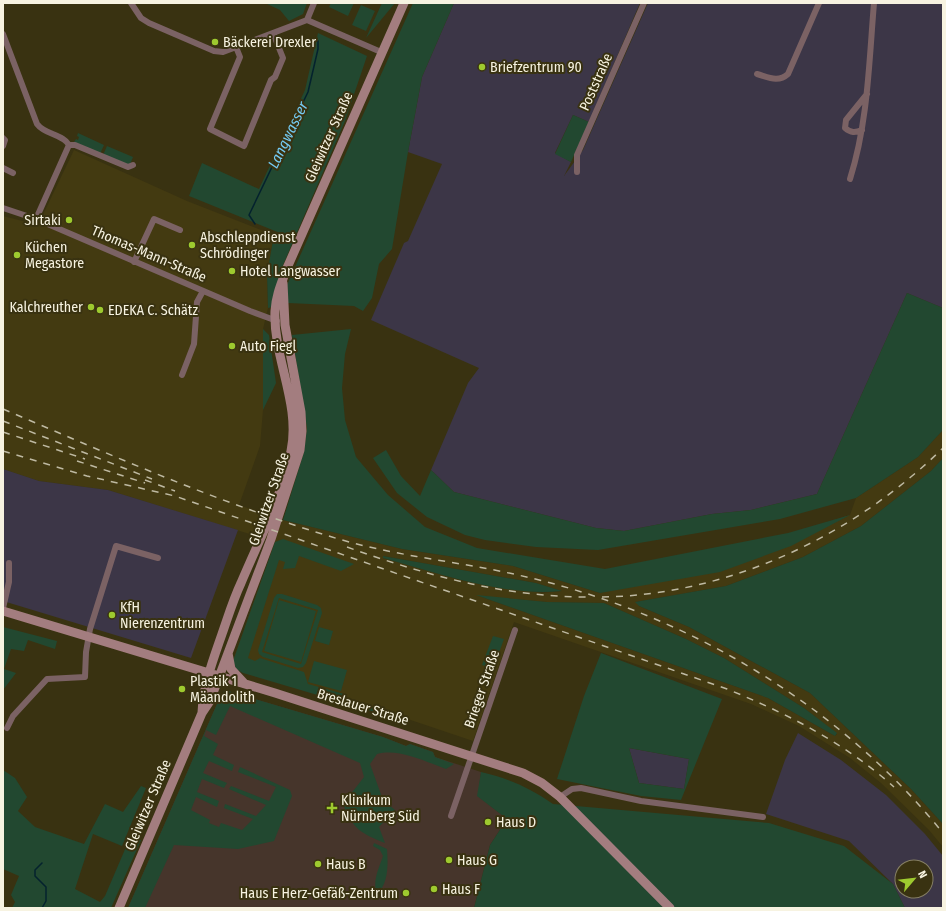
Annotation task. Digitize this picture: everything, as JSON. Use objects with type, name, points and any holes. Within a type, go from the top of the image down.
[{"type":"main road","name":"Gleiwitzer Straße","points":[[202,713],[203,697],[208,674],[238,588],[265,529],[292,450],[292,419],[275,320],[277,292],[381,52],[404,3]]},
{"type":"main road","name":"Gleiwitzer Straße","points":[[119,908],[202,713],[210,701],[276,525],[300,450],[302,431],[300,408],[285,321],[282,283]]},
{"type":"main road","name":"Breslauer Straße","points":[[3,609],[88,638],[219,678],[244,684],[523,773],[542,783],[560,797],[670,908]]},
{"type":"main road","points":[[228,652],[231,669],[244,684]]},
{"type":"street","points":[[131,3],[141,18],[149,23],[214,52],[223,52],[307,20],[381,52]]},
{"type":"street","points":[[307,20],[314,3]]},
{"type":"street","name":"Poststraße","points":[[577,172],[577,155],[644,3]]},
{"type":"street","points":[[757,74],[777,80],[783,79],[788,74],[819,3]]},
{"type":"street","points":[[850,179],[859,151],[868,92],[874,3]]},
{"type":"street","points":[[236,47],[240,57],[210,129],[244,146],[271,80],[275,77],[283,58],[273,33]]},
{"type":"street","points":[[3,34],[37,124],[44,131],[65,140],[69,145]]},
{"type":"street","points":[[862,133],[850,132],[845,128],[846,122],[868,92]]},
{"type":"street","points":[[3,138],[6,140],[3,146]]},
{"type":"street","points":[[69,145],[75,145],[128,167],[133,165]]},
{"type":"street","points":[[36,218],[69,145]]},
{"type":"street","points":[[3,168],[13,173]]},
{"type":"street","name":"Thomas-Mann-Straße","points":[[3,208],[36,218],[203,291],[275,320],[285,321]]},
{"type":"street","points":[[134,262],[154,219],[180,230]]},
{"type":"street","points":[[182,375],[194,344],[197,302],[203,291]]},
{"type":"street","points":[[7,728],[13,716],[47,678],[85,678],[85,659],[88,638],[116,546],[158,558]]},
{"type":"street","points":[[3,609],[9,582],[9,563]]},
{"type":"street","name":"Brieger Straße","points":[[451,816],[515,630]]},
{"type":"street","points":[[560,797],[572,789],[583,788],[641,801],[764,817]]},
{"type":"shaded area","points":[[454,3],[640,3],[589,122],[573,115],[555,153],[571,162],[564,176],[583,150],[648,3],[943,3],[943,308],[907,293],[817,494],[751,510],[712,514],[624,531],[596,528],[454,492],[431,470],[468,383],[479,368],[371,320],[404,243],[408,241],[442,164],[408,152],[422,77]]},
{"type":"shaded area","points":[[74,150],[187,201],[274,235],[267,274],[268,308],[263,329],[263,410],[260,446],[239,505],[283,520],[402,549],[513,566],[600,593],[850,515],[856,498],[918,457],[943,430],[943,458],[931,471],[861,526],[803,557],[726,586],[636,602],[639,606],[689,627],[810,693],[911,789],[943,824],[943,847],[929,830],[881,783],[850,758],[799,726],[751,704],[514,622],[473,741],[378,709],[236,669],[233,661],[275,542],[108,490],[39,481],[3,469],[3,216],[38,225]],"holes":[[[383,556],[536,583],[561,591],[542,593],[464,581],[383,558]],[[479,596],[547,602],[604,603],[686,639],[724,658],[804,708],[837,734],[835,736],[768,698]]]},
{"type":"shaded area","points":[[3,469],[39,481],[108,490],[238,530],[191,658],[3,601]]},
{"type":"shaded area","name":"Klinikum Nürnberg Süd","points":[[225,690],[383,737],[406,746],[410,744],[433,752],[435,757],[481,772],[478,796],[507,819],[490,845],[474,908],[128,908],[220,697]]},
{"type":"shaded area","points":[[798,733],[841,760],[886,795],[925,834],[943,856],[943,908],[905,908],[900,899],[934,899],[934,859],[894,859],[894,886],[849,841],[766,814],[785,760]]},
{"type":"shaded area","points":[[629,748],[689,759],[684,789],[639,783]]},
{"type":"green space","points":[[265,3],[307,3],[303,14],[289,21],[280,10]]},
{"type":"green space","points":[[331,3],[354,3],[348,16],[329,7]]},
{"type":"green space","points":[[382,3],[395,3],[366,38]]},
{"type":"green space","points":[[413,3],[454,3],[422,77],[392,249],[379,264],[372,298],[363,311],[354,306],[288,303],[287,285]]},
{"type":"green space","points":[[361,5],[375,11],[366,31],[352,25]]},
{"type":"green space","points":[[318,33],[367,56],[345,121],[280,272],[272,307],[268,308],[267,274],[274,235],[280,233],[189,196],[202,163],[259,189],[305,90]]},
{"type":"green space","points":[[573,115],[589,122],[571,162],[555,154]]},
{"type":"green space","points":[[78,133],[104,145],[100,154],[74,142],[76,139],[78,140]]},
{"type":"green space","points":[[107,146],[133,157],[129,167],[103,155]]},
{"type":"green space","points":[[907,293],[943,308],[943,430],[918,457],[856,498],[780,519],[598,550],[536,547],[485,540],[465,535],[427,517],[397,493],[373,458],[386,450],[401,476],[420,496],[431,470],[454,492],[596,528],[624,531],[712,514],[751,510],[817,494]]},
{"type":"green space","points":[[263,329],[269,335],[276,383],[263,410]]},
{"type":"green space","points":[[351,329],[345,354],[342,388],[345,420],[356,457],[388,495],[425,527],[477,548],[605,569],[788,533],[850,515],[791,546],[720,572],[600,593],[513,566],[402,549],[283,520],[304,452],[307,428],[292,335]]},
{"type":"green space","points":[[943,458],[943,824],[911,789],[810,693],[689,627],[639,606],[635,602],[726,586],[803,557],[861,526],[931,471]]},
{"type":"green space","points":[[283,539],[354,564],[341,571],[299,556],[295,568],[283,569],[285,562],[279,560],[248,658],[255,661],[260,658],[304,672],[308,684],[344,694],[344,697],[378,709],[375,712],[243,673],[236,669],[233,661],[275,542]]},
{"type":"green space","points":[[383,556],[536,583],[562,591],[540,592],[494,587],[449,577],[383,558]]},
{"type":"green space","points":[[277,594],[282,594],[317,605],[321,608],[322,613],[306,663],[303,667],[298,668],[263,657],[259,654],[258,650],[274,598]],"holes":[[[279,598],[318,610],[301,664],[262,652]]]},
{"type":"green space","points":[[476,595],[547,602],[604,603],[686,639],[724,658],[804,708],[837,733],[835,736],[768,698]]},
{"type":"green space","points":[[279,600],[316,611],[301,662],[264,651]]},
{"type":"green space","points":[[3,627],[57,641],[55,649],[28,640],[24,651],[11,649],[4,669],[16,673],[3,690]]},
{"type":"green space","points":[[319,627],[333,631],[329,645],[315,641]]},
{"type":"green space","points":[[493,636],[504,639],[493,669],[482,665]]},
{"type":"green space","points":[[601,653],[722,699],[681,800],[641,796],[557,779],[584,696]],"holes":[[[629,748],[689,759],[684,789],[639,783]]]},
{"type":"green space","points":[[314,661],[347,670],[341,691],[308,682]]},
{"type":"green space","points":[[225,690],[383,737],[406,746],[410,744],[433,752],[435,757],[454,764],[446,769],[403,754],[377,754],[370,764],[383,800],[395,810],[379,827],[385,843],[363,833],[358,829],[350,819],[343,804],[364,777],[360,763],[230,706],[216,735],[206,730],[204,736],[218,744],[213,755],[234,765],[232,771],[209,761],[203,773],[227,783],[224,788],[202,779],[197,792],[219,801],[217,807],[196,797],[191,810],[210,820],[209,823],[219,827],[221,823],[242,830],[253,819],[224,808],[225,804],[256,816],[266,805],[229,789],[231,786],[269,801],[276,787],[238,772],[240,767],[290,790],[292,796],[274,841],[238,849],[174,845],[145,908],[128,908],[220,697]]},
{"type":"green space","points":[[3,770],[15,778],[27,797],[18,811],[35,827],[84,844],[105,804],[123,812],[141,786],[146,788],[122,846],[93,834],[75,889],[100,902],[105,896],[132,833],[135,838],[141,840],[111,908],[12,908],[15,902],[11,895],[19,876],[3,869]]},
{"type":"green space","points":[[481,772],[518,784],[553,804],[769,823],[844,846],[893,884],[894,899],[900,899],[905,908],[474,908],[490,845],[507,819],[477,796]]},
{"type":"green space","points":[[374,843],[387,849],[386,879],[377,894],[375,884],[383,856],[380,850],[373,846]]},
{"type":"waterway","name":"Langwasser","points":[[255,224],[249,215],[308,92],[318,49],[318,41]]},
{"type":"waterway","points":[[42,863],[35,870],[35,876],[46,887],[46,901],[42,908]]},
{"type":"railway","points":[[3,409],[166,478],[290,524],[355,544],[401,554],[495,570],[579,591],[638,612],[696,638],[752,668],[805,703],[855,742],[901,786],[943,833]]},
{"type":"railway","points":[[3,421],[152,479]]},
{"type":"railway","points":[[3,432],[85,459]]},
{"type":"railway","points":[[602,597],[649,594],[696,585],[742,572],[786,555],[829,533],[870,508],[908,480],[943,448]]},
{"type":"railway","points":[[3,451],[87,476],[175,496],[727,689],[794,719],[836,743],[875,771],[894,787]]},
{"type":"railway","points":[[77,461],[145,483]]},
{"type":"railway","points":[[145,480],[175,491]]},
{"type":"railway","points":[[347,547],[406,567],[495,589],[557,596],[588,597]]},
{"type":"place","name":"Bäckerei Drexler","points":[[215,42]]},
{"type":"place","name":"Briefzentrum 90","points":[[482,67]]},
{"type":"place","name":"Sirtaki","points":[[69,220]]},
{"type":"place","name":"Abschleppdienst Schrödinger","points":[[192,245]]},
{"type":"place","name":"Küchen Megastore","points":[[17,255]]},
{"type":"place","name":"Hotel Langwasser","points":[[232,271]]},
{"type":"place","name":"Kalchreuther","points":[[91,307]]},
{"type":"place","name":"EDEKA C. Schätz","points":[[100,310]]},
{"type":"place","name":"Auto Fiegl","points":[[232,346]]},
{"type":"place","name":"KfH Nierenzentrum","points":[[112,615]]},
{"type":"place","name":"Plastik 1 Mäandolith","points":[[182,689]]},
{"type":"place","name":"Klinikum Nürnberg Süd","points":[[332,808]]},
{"type":"place","name":"Haus D","points":[[488,822]]},
{"type":"place","name":"Haus G","points":[[449,860]]},
{"type":"place","name":"Haus B","points":[[318,864]]},
{"type":"place","name":"Haus F","points":[[434,889]]},
{"type":"place","name":"Haus E Herz-Gefäß-Zentrum","points":[[406,893]]}]
